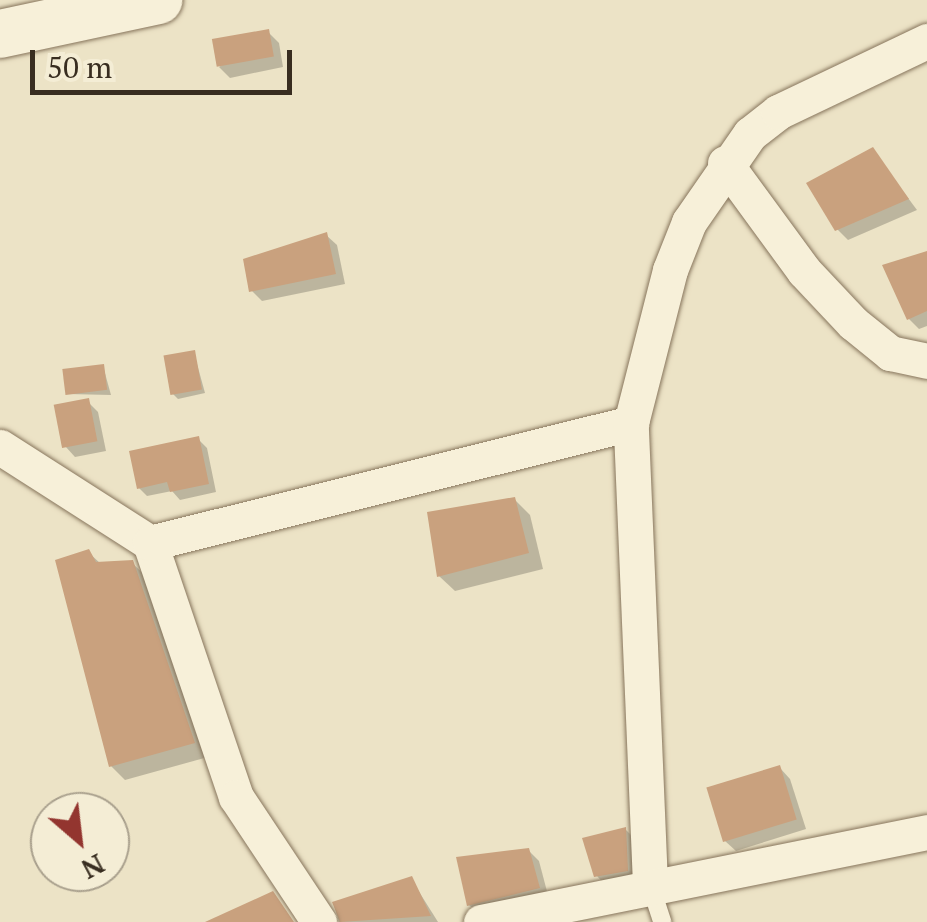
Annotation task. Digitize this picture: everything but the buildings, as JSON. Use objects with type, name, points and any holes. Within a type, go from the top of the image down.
[{"type":"street","points":[[0,34],[95,7],[158,0]]},
{"type":"street","points":[[650,884],[631,423],[670,270],[689,222],[726,162],[778,112],[927,41]]},
{"type":"street","points":[[726,162],[804,271],[853,323],[890,353],[927,361]]},
{"type":"street","points":[[150,543],[631,423]]},
{"type":"street","points":[[0,447],[150,543],[236,796],[319,922]]},
{"type":"street","points":[[482,922],[650,884],[927,832]]},
{"type":"lane","points":[[650,884],[662,922]]}]
